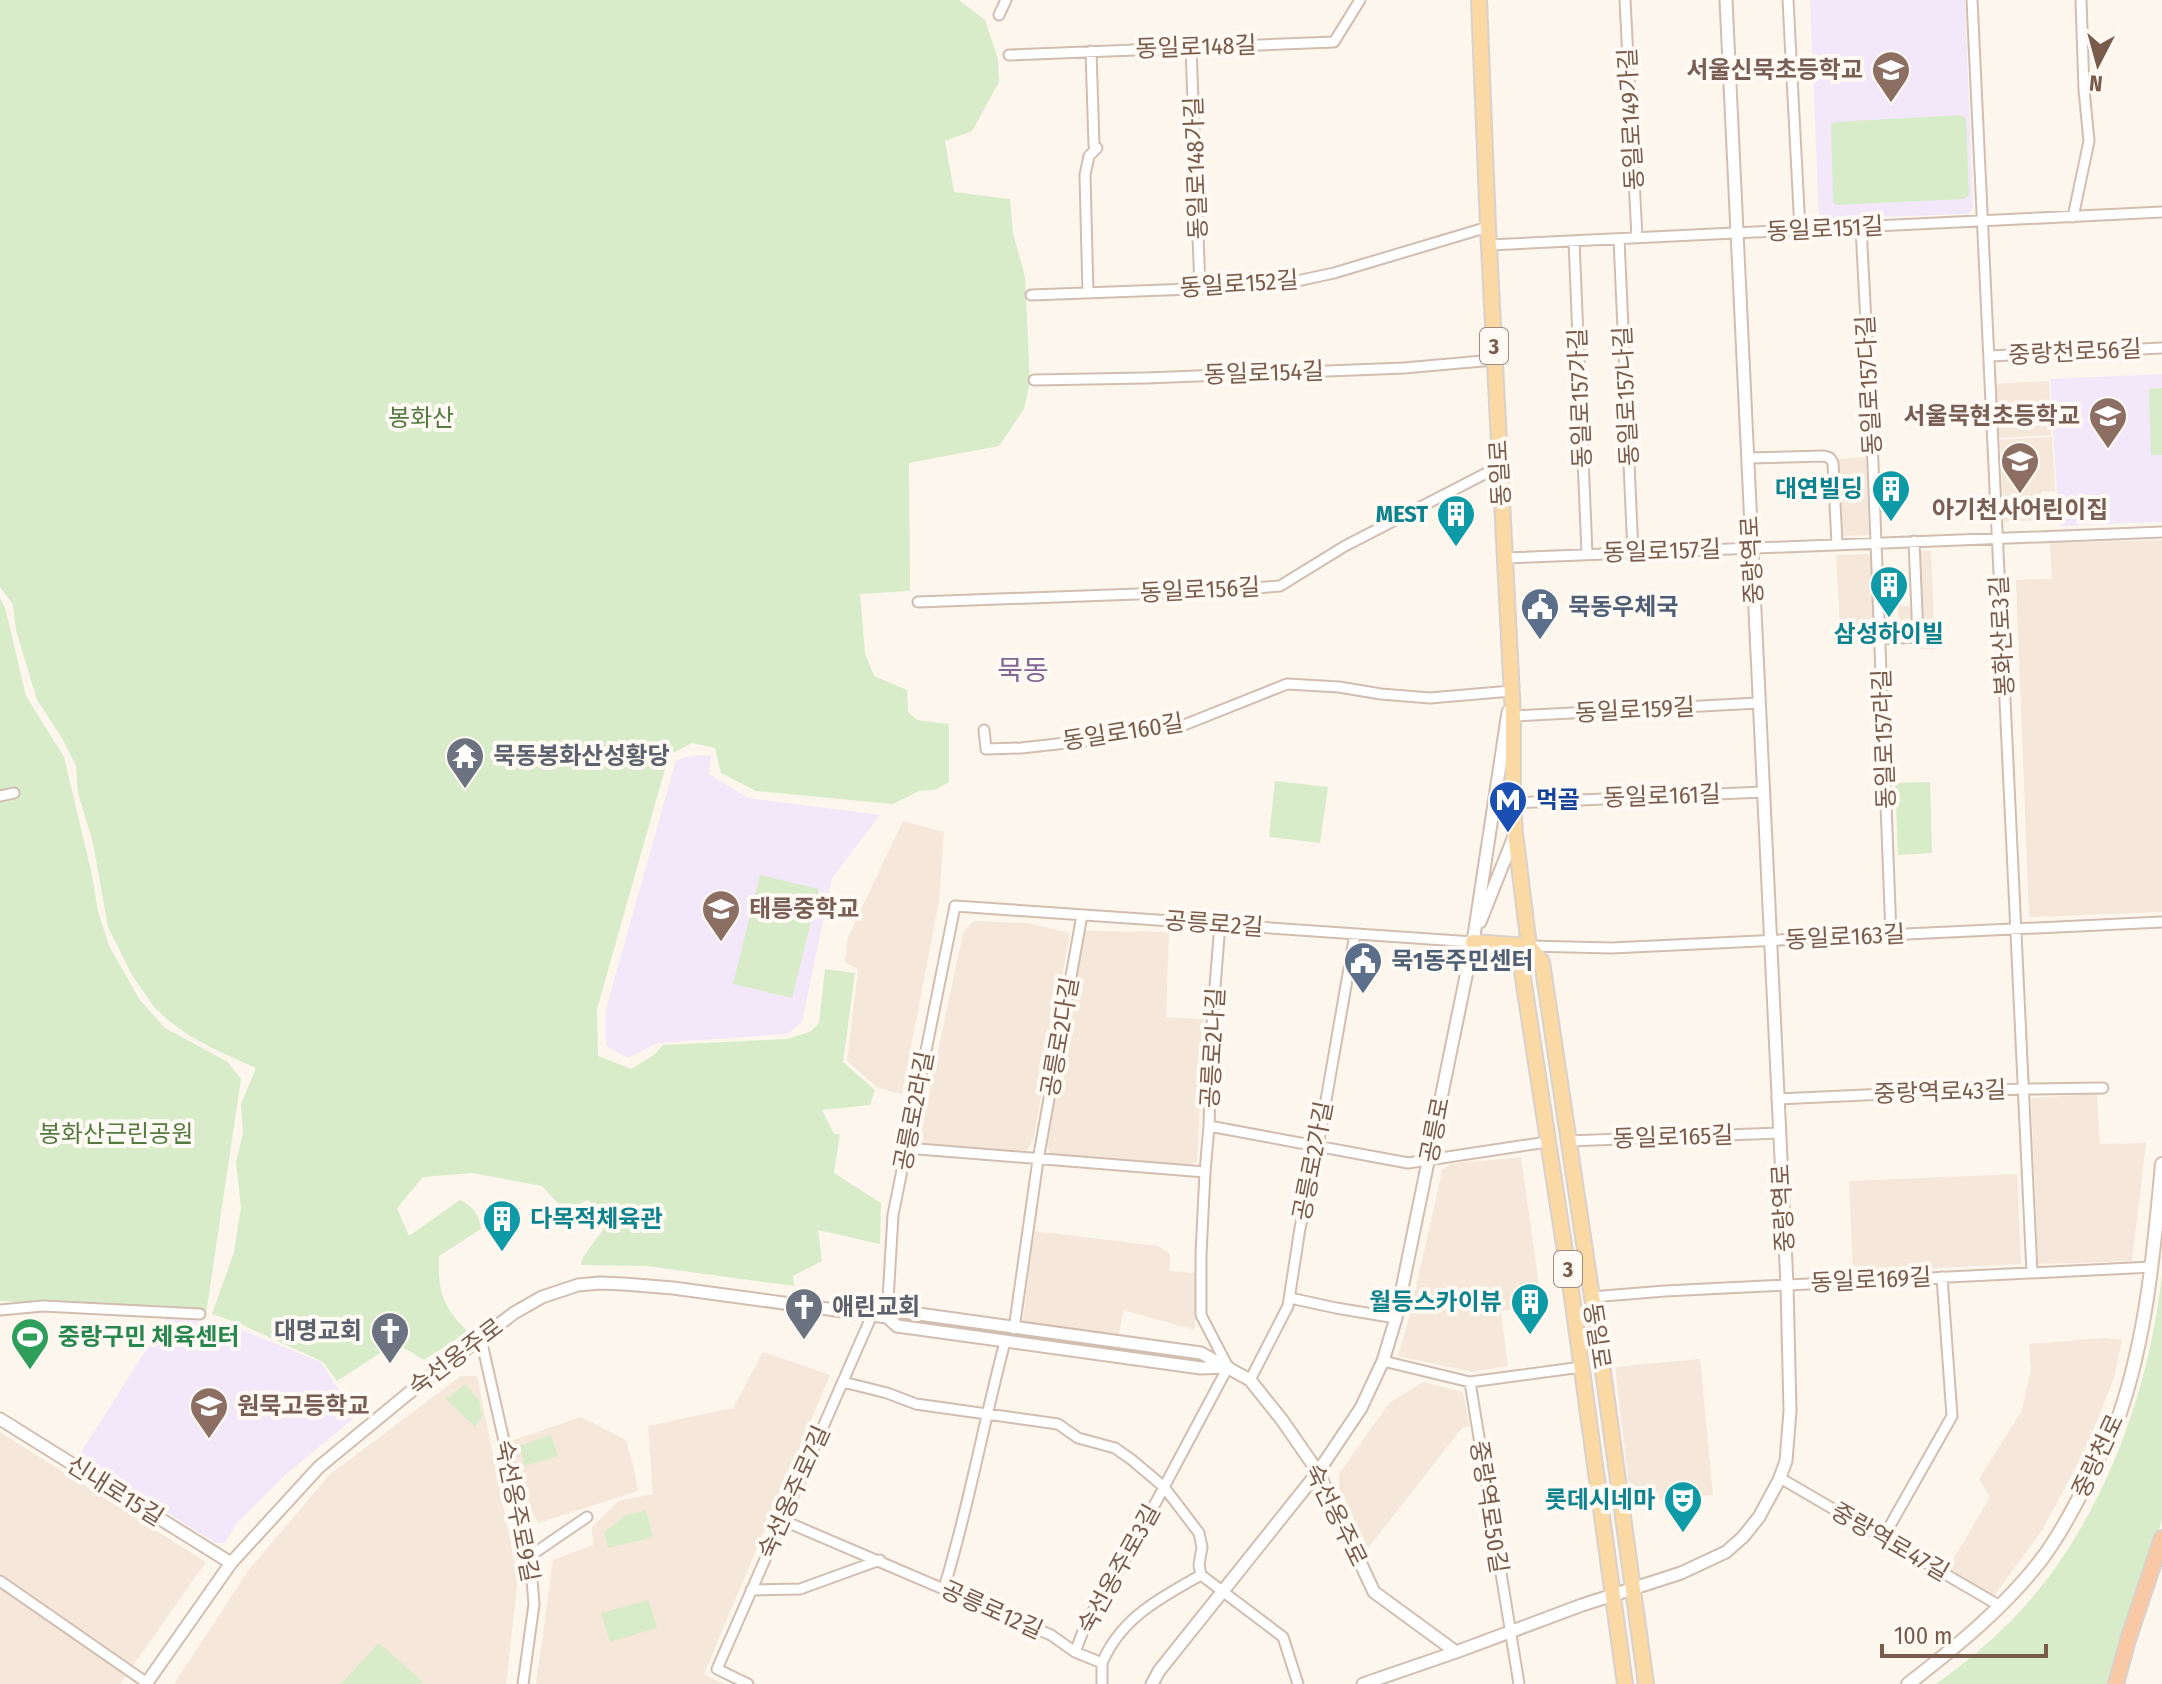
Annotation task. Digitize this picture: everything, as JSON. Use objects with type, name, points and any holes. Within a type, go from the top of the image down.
[{"type":"highway","points":[[2116,1684],[2162,1538]]},
{"type":"main road","name":"동일로","points":[[1479,0],[1513,716],[1513,803],[1529,946],[1521,965],[1575,1317],[1625,1684]]},
{"type":"main road","points":[[1473,942],[1529,946]]},
{"type":"main road","name":"동일로","points":[[1529,946],[1542,962],[1646,1684]]},
{"type":"main road","points":[[1527,1003],[1532,988],[1539,987],[1548,1000]]},
{"type":"main road","name":"중랑천로","points":[[1908,1684],[1955,1648],[2000,1606],[2041,1559],[2078,1501],[2118,1417],[2134,1362],[2152,1267],[2162,1164]]},
{"type":"main road","points":[[1575,1317],[1582,1332],[1588,1334],[1594,1315]]},
{"type":"main road","points":[[1585,1388],[1588,1371],[1592,1369],[1597,1370],[1605,1386]]},
{"type":"main road","points":[[1604,1526],[1614,1540],[1619,1540],[1624,1524]]},
{"type":"street","points":[[999,15],[1006,0]]},
{"type":"street","name":"동일로148길","points":[[1009,55],[1334,42],[1360,0]]},
{"type":"street","name":"동일로149가길","points":[[1625,0],[1637,238]]},
{"type":"street","name":"중랑역로","points":[[1363,1684],[1681,1573],[1726,1552],[1759,1517],[1786,1461],[1789,1434],[1787,1285],[1726,0]]},
{"type":"street","points":[[1788,0],[1800,230]]},
{"type":"street","name":"봉화산로3길","points":[[1972,0],[2032,1273]]},
{"type":"street","points":[[2073,217],[2089,141],[2081,0]]},
{"type":"street","name":"동일로148가길","points":[[1191,47],[1200,289]]},
{"type":"street","points":[[1088,293],[1085,175],[1089,156],[1097,148],[1094,145],[1091,51]]},
{"type":"street","name":"동일로151길","points":[[1489,245],[2162,212]]},
{"type":"street","name":"동일로152길","points":[[1031,295],[1274,286],[1334,273],[1488,227]]},
{"type":"street","name":"동일로157다길","points":[[1861,227],[1875,543]]},
{"type":"street","name":"동일로157나길","points":[[1619,239],[1633,553]]},
{"type":"street","name":"동일로157가길","points":[[1574,241],[1587,554]]},
{"type":"street","name":"중랑천로56길","points":[[1989,356],[2162,348]]},
{"type":"street","name":"동일로154길","points":[[1034,380],[1404,368],[1494,360]]},
{"type":"street","points":[[1748,458],[1830,458],[1833,463],[1837,544]]},
{"type":"street","name":"동일로156길","points":[[918,602],[1280,586],[1345,546],[1500,466]]},
{"type":"street","name":"동일로157길","points":[[1505,558],[2162,532]]},
{"type":"street","points":[[1880,639],[1918,637],[1914,541]]},
{"type":"street","name":"동일로157라길","points":[[1875,543],[1891,935]]},
{"type":"street","name":"동일로160길","points":[[984,730],[986,749],[1021,748],[1130,734],[1184,725],[1287,684],[1430,698],[1511,691]]},
{"type":"street","name":"공릉로","points":[[1152,1684],[1159,1671],[1318,1472],[1361,1408],[1383,1361],[1396,1318],[1473,942],[1511,691]]},
{"type":"street","name":"동일로159길","points":[[1513,716],[1758,703]]},
{"type":"street","name":"동일로161길","points":[[1513,803],[1763,792]]},
{"type":"street","points":[[0,796],[14,793]]},
{"type":"street","name":"공릉로","points":[[1473,942],[1515,833]]},
{"type":"street","name":"공릉로2길","points":[[955,906],[1473,942]]},
{"type":"street","name":"공릉로2라길","points":[[887,1317],[893,1215],[955,906]]},
{"type":"street","name":"공릉로2다길","points":[[1014,1329],[1038,1160],[1082,915]]},
{"type":"street","name":"동일로163길","points":[[1529,946],[1611,948],[2162,922]]},
{"type":"street","name":"공릉로2나길","points":[[1220,924],[1212,1024],[1201,1315],[1228,1367]]},
{"type":"street","name":"공릉로2가길","points":[[1250,1380],[1290,1298],[1300,1228],[1318,1146],[1355,934]]},
{"type":"street","name":"중랑역로43길","points":[[1777,1099],[1972,1090],[2103,1088]]},
{"type":"street","points":[[1209,1126],[1408,1163],[1547,1142]]},
{"type":"street","name":"동일로165길","points":[[1568,1141],[1779,1133]]},
{"type":"street","points":[[906,1148],[1205,1172]]},
{"type":"street","name":"동일로169길","points":[[1591,1297],[2152,1267]]},
{"type":"street","points":[[1883,1538],[1952,1416],[1942,1277]]},
{"type":"street","name":"숙선옹주로","points":[[147,1683],[231,1563],[319,1467],[380,1415],[514,1313],[559,1290],[600,1283],[673,1288],[887,1317],[897,1326],[1005,1342],[1201,1368],[1228,1367]]},
{"type":"street","points":[[1290,1298],[1396,1318]]},
{"type":"street","points":[[0,1310],[43,1306],[200,1314]]},
{"type":"street","name":"숙선옹주로","points":[[887,1317],[897,1311],[1201,1353],[1228,1367],[1250,1380],[1318,1472],[1374,1592],[1456,1652]]},
{"type":"street","name":"숙선옹주로7길","points":[[748,1684],[717,1669],[872,1315]]},
{"type":"street","name":"숙선옹주로9길","points":[[481,1339],[530,1556],[534,1604],[523,1684]]},
{"type":"street","points":[[944,1588],[961,1534],[1005,1342]]},
{"type":"street","points":[[1383,1361],[1470,1382],[1582,1367]]},
{"type":"street","name":"숙선옹주로3길","points":[[1075,1652],[1087,1621],[1132,1547],[1228,1367]]},
{"type":"street","name":"숙선옹주로3길","points":[[843,1382],[916,1404],[1058,1424],[1078,1438],[1115,1448],[1164,1487]]},
{"type":"street","name":"중랑역로50길","points":[[1470,1382],[1519,1684]]},
{"type":"street","name":"신내로15길","points":[[0,1419],[231,1563]]},
{"type":"street","name":"중랑역로47길","points":[[1780,1478],[2000,1606]]},
{"type":"street","points":[[1164,1487],[1199,1533],[1201,1575],[1283,1637],[1298,1684]]},
{"type":"street","points":[[530,1556],[587,1517]]},
{"type":"street","name":"공릉로12길","points":[[782,1520],[1051,1635],[1075,1652],[1102,1663]]},
{"type":"street","points":[[751,1590],[800,1589],[880,1560]]},
{"type":"street","points":[[1102,1684],[1102,1663],[1109,1647],[1129,1622],[1201,1575]]},
{"type":"street","points":[[0,1581],[147,1683]]},
{"type":"shaded area","name":"서울신묵초등학교","points":[[1810,0],[1965,0],[1973,208],[1969,214],[1819,219]]},
{"type":"shaded area","name":"서울묵현초등학교","points":[[2162,374],[2162,522],[2059,526],[2050,379]]},
{"type":"shaded area","points":[[2049,381],[2051,435],[1996,438],[1993,384]]},
{"type":"shaded area","points":[[2052,437],[2055,491],[2041,492],[2043,520],[2004,522],[2000,440]]},
{"type":"shaded area","points":[[1866,457],[1869,535],[1841,536],[1837,459]]},
{"type":"shaded area","points":[[2162,540],[2162,912],[2029,917],[2016,580],[2052,579],[2050,543]]},
{"type":"shaded area","points":[[1913,551],[1931,551],[1935,649],[1920,649],[1919,636],[1899,637],[1898,606],[1914,606]]},
{"type":"shaded area","points":[[1868,554],[1872,561],[1876,643],[1841,645],[1836,555]]},
{"type":"shaded area","name":"태릉중학교","points":[[697,755],[711,756],[709,774],[748,798],[880,815],[832,878],[802,1022],[788,1034],[657,1043],[629,1058],[606,1046],[606,1009],[676,760]]},
{"type":"shaded area","points":[[903,821],[944,832],[939,901],[902,1094],[878,1088],[847,1061],[858,969],[845,962],[848,937]]},
{"type":"shaded area","points":[[974,921],[1027,923],[1070,933],[1034,1137],[1026,1153],[928,1145],[919,1141],[963,933]]},
{"type":"shaded area","points":[[1084,931],[1169,932],[1166,1017],[1204,1019],[1197,1162],[1189,1165],[1051,1154],[1047,1147]]},
{"type":"shaded area","points":[[2097,1094],[2100,1144],[2146,1143],[2132,1261],[2038,1264],[2031,1098]]},
{"type":"shaded area","points":[[1521,1157],[1542,1306],[1501,1311],[1508,1366],[1472,1372],[1398,1356],[1442,1171],[1450,1164]]},
{"type":"shaded area","points":[[2017,1174],[2021,1264],[1853,1272],[1849,1181]]},
{"type":"shaded area","points":[[1034,1231],[1158,1246],[1170,1254],[1170,1271],[1195,1273],[1195,1330],[1123,1310],[1119,1335],[1025,1323]]},
{"type":"shaded area","name":"원묵고등학교","points":[[167,1317],[232,1326],[321,1362],[354,1410],[349,1414],[353,1419],[285,1475],[236,1524],[225,1543],[216,1543],[78,1457]]},
{"type":"shaded area","points":[[2105,1338],[2122,1340],[2114,1378],[2086,1448],[2043,1529],[1994,1596],[1947,1570],[1990,1497],[1979,1479],[2022,1410],[2031,1369],[2029,1344]]},
{"type":"shaded area","points":[[763,1352],[830,1375],[704,1674],[723,1684],[536,1684],[553,1560],[593,1545],[592,1527],[619,1501],[653,1494],[648,1426],[733,1408]]},
{"type":"shaded area","points":[[1700,1359],[1713,1495],[1631,1502],[1615,1367]]},
{"type":"shaded area","points":[[461,1376],[477,1376],[518,1578],[506,1684],[174,1684],[248,1571],[329,1475]]},
{"type":"shaded area","points":[[1423,1382],[1463,1392],[1470,1426],[1462,1428],[1368,1548],[1339,1488],[1339,1474],[1389,1403]]},
{"type":"shaded area","points":[[581,1417],[626,1440],[638,1491],[538,1523],[525,1499],[511,1441]]},
{"type":"shaded area","points":[[0,1432],[206,1562],[120,1684],[0,1684]]},
{"type":"green space","name":"봉화산","points":[[0,0],[959,0],[985,20],[998,59],[999,82],[972,131],[945,141],[954,192],[1010,199],[1013,233],[1025,277],[1030,382],[1024,409],[999,446],[909,463],[910,591],[860,594],[865,653],[874,676],[907,690],[908,712],[917,720],[949,724],[949,782],[935,790],[919,791],[893,804],[756,791],[721,773],[715,748],[692,743],[669,755],[597,1009],[598,1056],[631,1069],[663,1045],[787,1039],[810,1032],[819,1023],[825,969],[855,973],[843,1062],[875,1090],[870,1105],[822,1110],[834,1134],[840,1134],[834,1173],[881,1203],[880,1244],[818,1230],[822,1261],[793,1276],[794,1286],[646,1266],[581,1265],[583,1257],[610,1220],[588,1200],[565,1211],[542,1186],[472,1173],[423,1177],[397,1208],[409,1236],[460,1200],[472,1208],[479,1219],[481,1229],[439,1256],[443,1298],[468,1332],[424,1360],[396,1343],[337,1381],[323,1362],[212,1314],[234,1252],[241,1207],[236,1162],[243,1134],[241,1104],[256,1068],[190,1036],[169,1021],[154,1007],[132,975],[108,927],[93,843],[78,793],[76,766],[37,700],[16,630],[13,605],[0,587]]},
{"type":"green space","points":[[1962,115],[1966,119],[1969,195],[1964,199],[1836,205],[1833,202],[1831,124]]},
{"type":"green space","points":[[2162,388],[2162,455],[2151,455],[2149,389]]},
{"type":"green space","name":"봉화산근린공원","points":[[0,598],[5,607],[26,696],[64,757],[98,911],[109,946],[140,1000],[165,1028],[228,1062],[241,1079],[206,1314],[0,1301]]},
{"type":"green space","points":[[1275,781],[1328,787],[1320,843],[1269,837]]},
{"type":"green space","points":[[1930,782],[1932,853],[1898,855],[1895,783]]},
{"type":"green space","points":[[760,875],[819,889],[792,998],[733,984]]},
{"type":"green space","points":[[2162,1274],[2162,1520],[2114,1684],[1936,1684],[2011,1621],[2070,1546],[2094,1504],[2132,1414],[2155,1321]]},
{"type":"green space","points":[[465,1384],[479,1400],[482,1416],[475,1427],[446,1399]]},
{"type":"green space","points":[[551,1435],[558,1456],[525,1466],[519,1446]]},
{"type":"green space","points":[[646,1510],[653,1537],[608,1548],[604,1533],[624,1516]]},
{"type":"green space","points":[[649,1600],[657,1628],[610,1642],[601,1613]]},
{"type":"green space","points":[[379,1643],[423,1682],[341,1684]]},
{"type":"place","name":"서울신묵초등학교","points":[[1891,104]]},
{"type":"place","name":"서울묵현초등학교","points":[[2108,450]]},
{"type":"place","name":"아기천사어린이집","points":[[2020,495]]},
{"type":"place","name":"대연빌딩","points":[[1891,523]]},
{"type":"place","name":"MEST","points":[[1456,548]]},
{"type":"place","name":"삼성하이빌","points":[[1889,619]]},
{"type":"place","name":"묵동우체국","points":[[1540,641]]},
{"type":"place","name":"묵동봉화산성황당","points":[[465,790]]},
{"type":"place","name":"먹골","points":[[1508,834]]},
{"type":"place","name":"태릉중학교","points":[[721,943]]},
{"type":"place","name":"묵1동주민센터","points":[[1363,995]]},
{"type":"place","name":"다목적체육관","points":[[502,1253]]},
{"type":"place","name":"월등스카이뷰","points":[[1530,1336]]},
{"type":"place","name":"애린교회","points":[[804,1341]]},
{"type":"place","name":"대명교회","points":[[390,1365]]},
{"type":"place","name":"중랑구민 체육센터","points":[[30,1371]]},
{"type":"place","name":"원묵고등학교","points":[[209,1440]]},
{"type":"place","name":"롯데시네마","points":[[1683,1534]]},
{"type":"district","name":"묵동","points":[[1023,670]]}]
